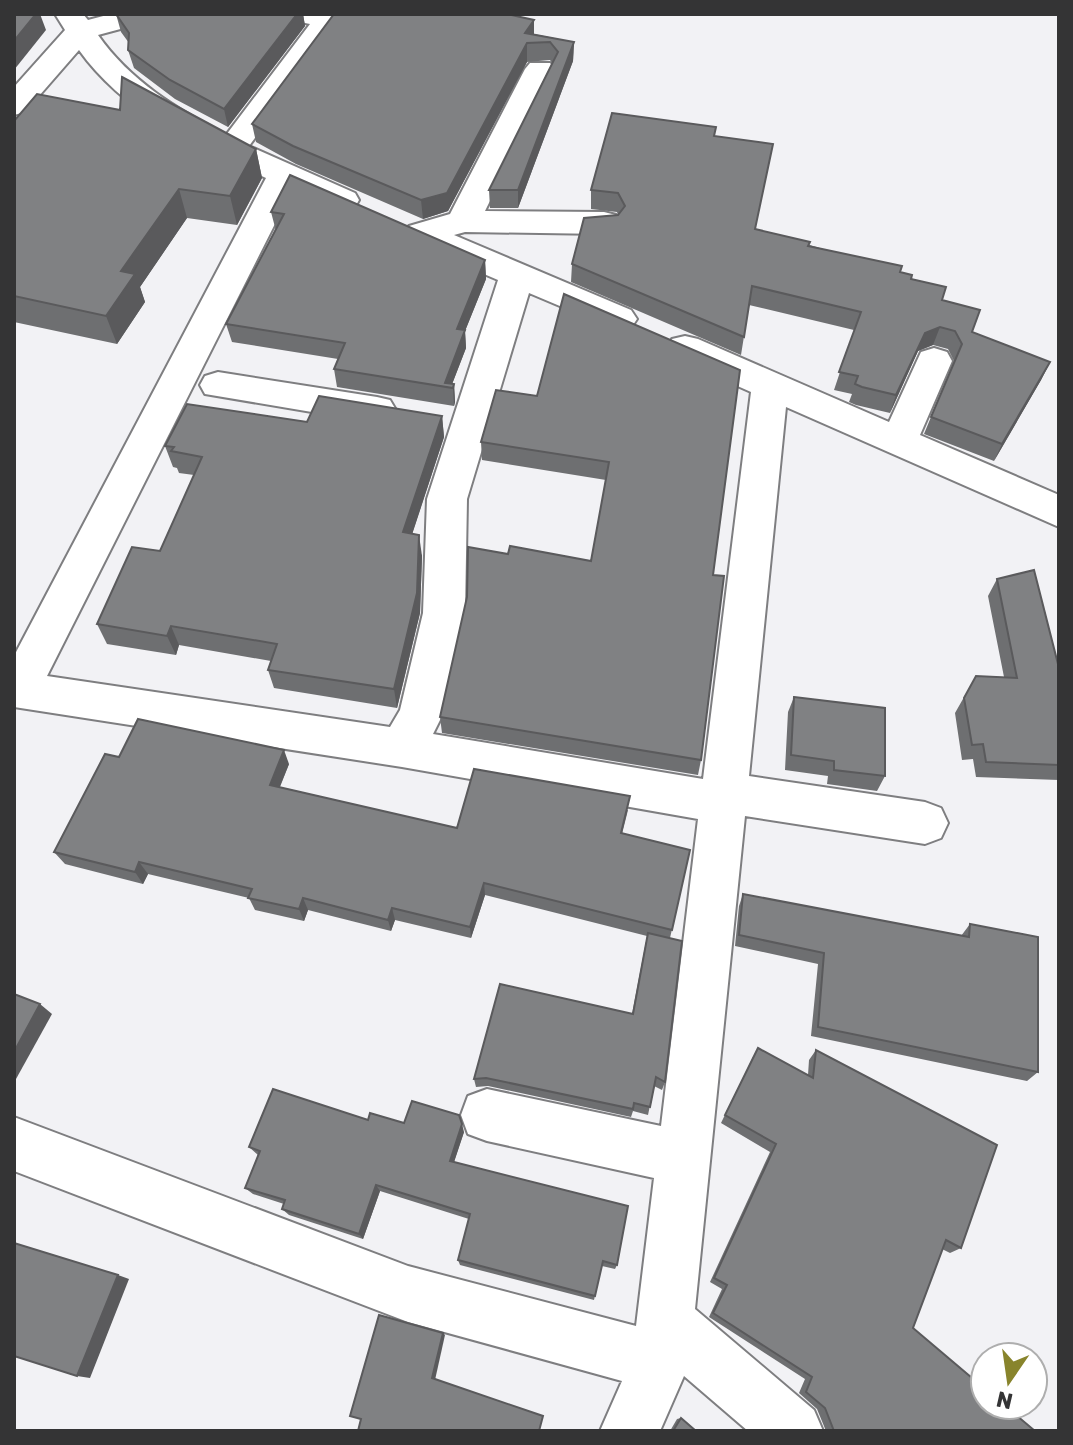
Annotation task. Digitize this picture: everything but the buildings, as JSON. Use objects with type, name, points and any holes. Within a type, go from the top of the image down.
[{"type":"street","points":[[18,96],[75,22],[144,14]]},
{"type":"street","points":[[232,148],[327,22],[300,14]]},
{"type":"street","points":[[75,22],[112,72],[137,94],[232,148],[393,222],[1059,512],[1059,524]]},
{"type":"street","points":[[463,221],[540,69]]},
{"type":"street","points":[[284,174],[16,690],[724,798],[925,823]]},
{"type":"street","points":[[393,222],[604,223]]},
{"type":"street","points":[[402,748],[421,714],[444,613],[447,499],[438,420],[517,275]]},
{"type":"street","points":[[899,441],[934,361]]},
{"type":"street","points":[[630,1431],[663,1341],[770,384]]},
{"type":"street","points":[[218,385],[438,420]]},
{"type":"street","points":[[487,1115],[683,1158]]},
{"type":"street","points":[[17,1153],[408,1294],[663,1341],[793,1431]]}]
